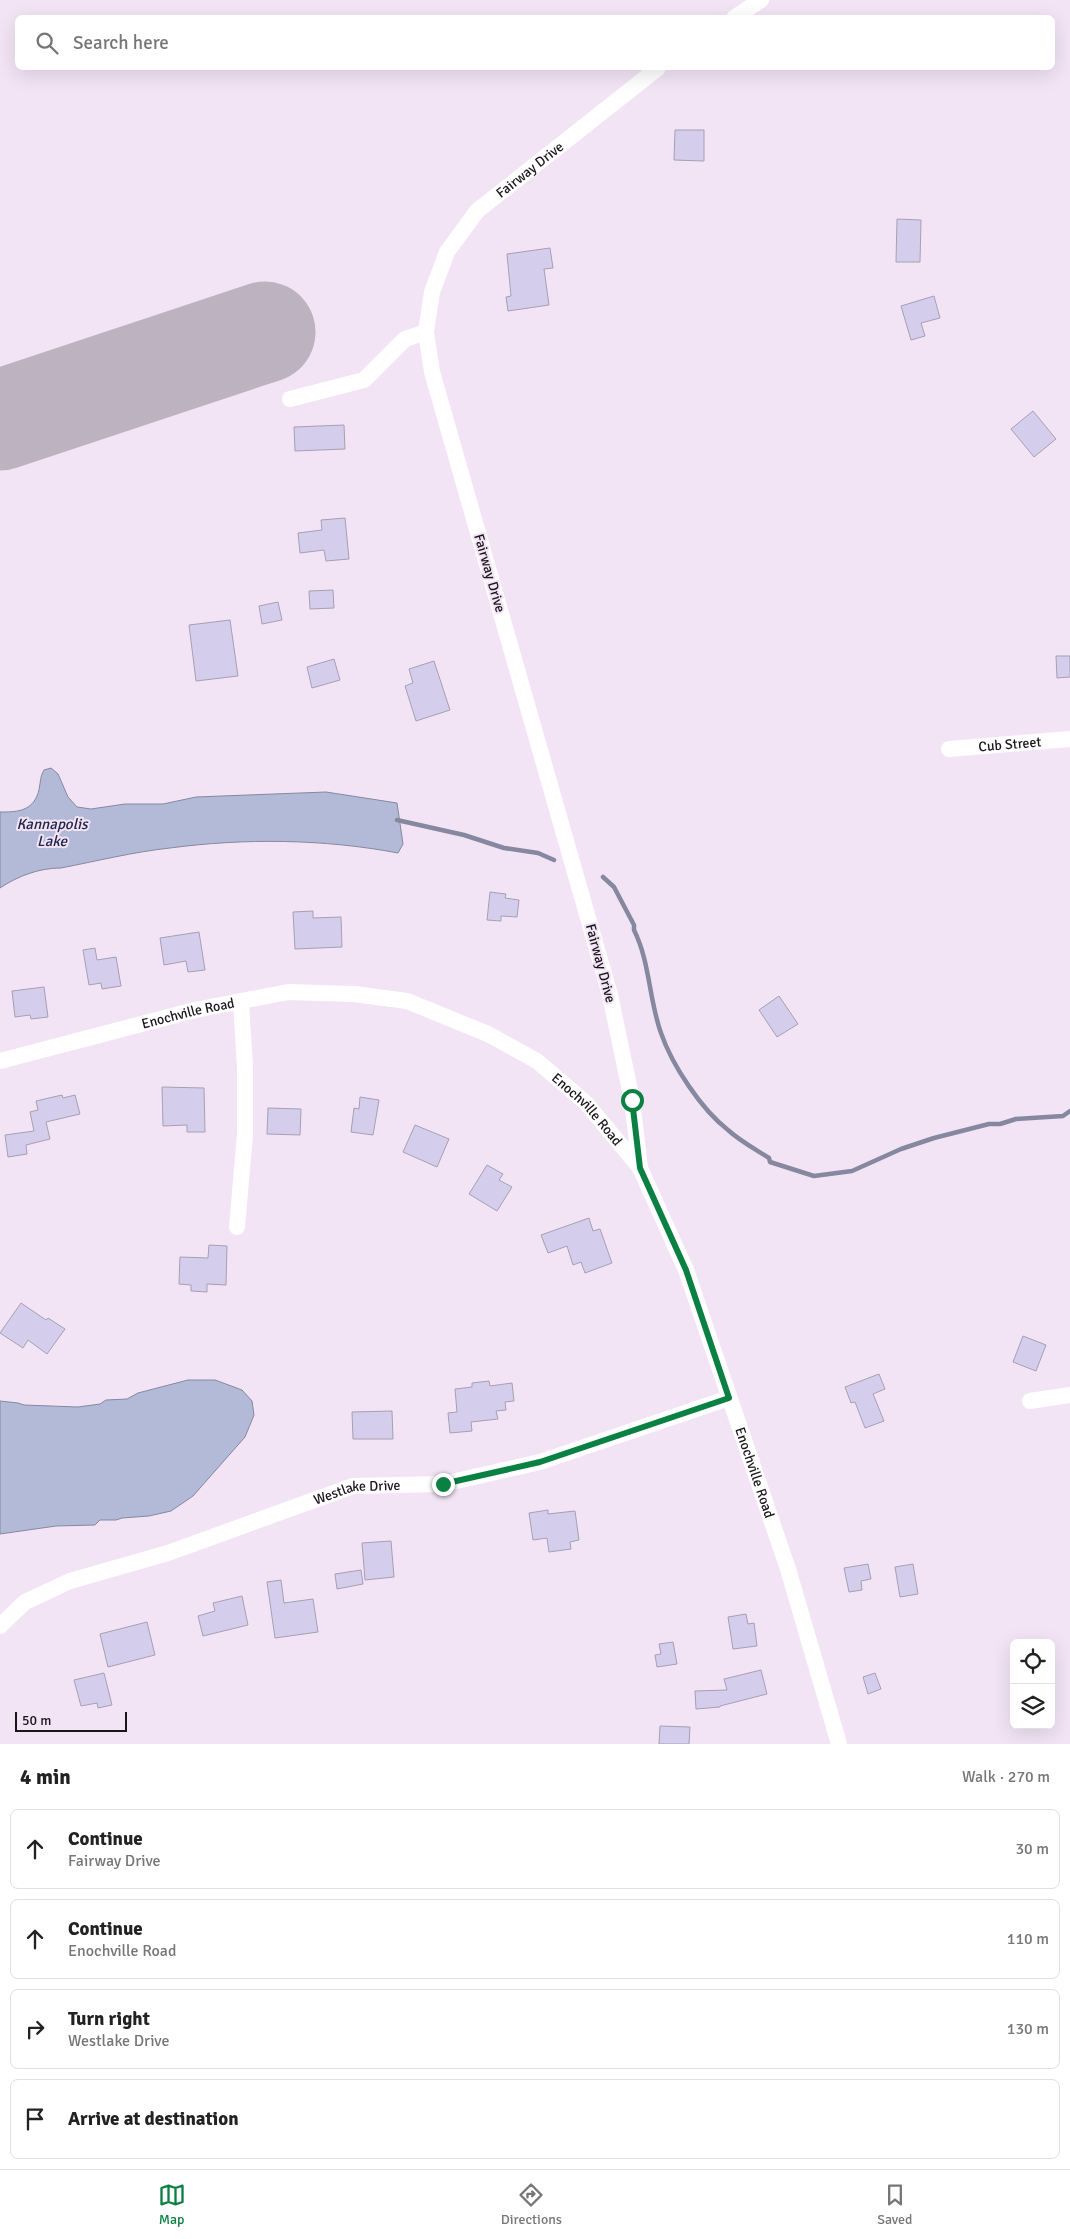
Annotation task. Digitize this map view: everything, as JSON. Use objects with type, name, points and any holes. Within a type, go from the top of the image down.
[{"type":"street","points":[[738,15],[761,0]]},
{"type":"street","name":"Fairway Drive","points":[[640,1168],[632,1100],[610,995],[432,372],[426,332],[432,292],[448,252],[477,210],[655,70]]},
{"type":"street","points":[[290,399],[364,380],[405,339],[426,332]]},
{"type":"street","name":"Cub Street","points":[[949,749],[1070,739]]},
{"type":"street","name":"Enochville Road","points":[[0,1061],[195,1010],[288,992],[354,994],[407,1001],[488,1034],[537,1061],[586,1103],[640,1168],[686,1270],[788,1569],[839,1744]]},
{"type":"street","points":[[237,1227],[244,1134],[245,1067],[241,1001]]},
{"type":"street","points":[[1030,1402],[1070,1395]]},
{"type":"street","name":"Westlake Drive","points":[[0,1626],[25,1602],[70,1581],[168,1553],[353,1486],[443,1484],[540,1462],[729,1398]]},
{"type":"water","name":"Kannapolis Lake","points":[[51,768],[58,774],[68,797],[77,807],[91,809],[125,804],[163,804],[196,797],[326,792],[397,803],[403,844],[398,853],[342,845],[284,841],[198,845],[142,852],[37,871],[21,876],[0,888],[0,812],[22,810],[30,805],[37,796],[44,770]]},
{"type":"water","points":[[188,1380],[215,1380],[242,1390],[252,1401],[254,1415],[245,1437],[193,1496],[171,1511],[149,1516],[100,1520],[95,1525],[56,1526],[0,1534],[0,1401],[24,1405],[78,1407],[100,1404],[106,1400],[127,1399],[138,1393]]},
{"type":"building","points":[[675,130],[704,130],[704,161],[674,160]]},
{"type":"building","points":[[897,219],[921,220],[920,262],[896,262]]},
{"type":"building","points":[[550,248],[553,268],[544,269],[549,305],[508,311],[506,297],[511,296],[507,254]]},
{"type":"building","points":[[934,296],[940,318],[921,323],[925,336],[911,340],[901,306]]},
{"type":"building","points":[[1033,411],[1056,439],[1034,457],[1011,429]]},
{"type":"building","points":[[344,425],[345,449],[295,451],[294,427]]},
{"type":"building","points":[[345,518],[349,559],[326,561],[324,550],[300,553],[298,533],[322,530],[321,520]]},
{"type":"building","points":[[333,590],[334,608],[310,609],[309,591]]},
{"type":"building","points":[[278,602],[282,620],[262,624],[259,606]]},
{"type":"building","points":[[230,620],[238,676],[196,681],[189,625]]},
{"type":"building","points":[[1056,656],[1070,656],[1070,677],[1057,678]]},
{"type":"building","points":[[334,659],[340,680],[312,688],[307,667]]},
{"type":"building","points":[[434,661],[450,710],[416,721],[405,686],[413,683],[409,669]]},
{"type":"building","points":[[490,892],[506,894],[505,898],[519,900],[517,917],[501,916],[501,921],[487,920]]},
{"type":"building","points":[[313,911],[313,918],[341,917],[342,947],[295,949],[293,912]]},
{"type":"building","points":[[199,932],[205,970],[188,972],[186,961],[164,965],[160,938]]},
{"type":"building","points":[[95,948],[97,960],[116,957],[121,986],[102,989],[101,983],[89,985],[83,950]]},
{"type":"building","points":[[44,987],[48,1017],[31,1019],[30,1015],[15,1017],[12,991]]},
{"type":"building","points":[[779,996],[798,1024],[777,1037],[759,1010]]},
{"type":"building","points":[[162,1087],[204,1088],[205,1132],[187,1132],[187,1125],[163,1126]]},
{"type":"building","points":[[62,1095],[63,1098],[75,1095],[80,1114],[46,1122],[50,1139],[26,1145],[27,1154],[8,1157],[5,1135],[34,1131],[30,1112],[38,1110],[36,1101]]},
{"type":"building","points":[[360,1097],[379,1100],[373,1135],[351,1132],[354,1108],[359,1109]]},
{"type":"building","points":[[268,1108],[301,1109],[300,1135],[267,1134]]},
{"type":"building","points":[[415,1125],[449,1139],[437,1167],[403,1152]]},
{"type":"building","points":[[487,1165],[503,1174],[499,1180],[512,1187],[497,1211],[469,1194]]},
{"type":"building","points":[[589,1218],[593,1231],[600,1229],[612,1263],[585,1273],[581,1262],[573,1265],[567,1246],[548,1253],[541,1235]]},
{"type":"building","points":[[209,1245],[227,1246],[226,1285],[207,1284],[207,1292],[191,1291],[191,1285],[179,1284],[180,1257],[208,1258]]},
{"type":"building","points":[[21,1303],[46,1320],[48,1318],[65,1329],[47,1354],[28,1340],[23,1348],[0,1333]]},
{"type":"building","points":[[1023,1336],[1046,1345],[1036,1371],[1013,1362]]},
{"type":"building","points":[[879,1374],[885,1389],[873,1394],[884,1421],[865,1428],[855,1402],[851,1403],[845,1387]]},
{"type":"building","points":[[489,1381],[490,1386],[512,1383],[514,1401],[505,1402],[506,1410],[496,1411],[498,1419],[471,1422],[472,1431],[450,1433],[448,1413],[457,1412],[455,1389],[472,1387],[472,1383]]},
{"type":"building","points":[[392,1411],[393,1439],[353,1439],[352,1412]]},
{"type":"building","points":[[548,1510],[548,1514],[575,1511],[579,1540],[570,1542],[571,1549],[549,1552],[547,1538],[533,1540],[529,1513]]},
{"type":"building","points":[[391,1541],[394,1577],[365,1580],[362,1543]]},
{"type":"building","points":[[868,1564],[871,1579],[861,1581],[862,1590],[849,1592],[844,1568]]},
{"type":"building","points":[[913,1564],[918,1594],[900,1597],[895,1567]]},
{"type":"building","points":[[361,1570],[363,1584],[337,1589],[335,1574]]},
{"type":"building","points":[[281,1580],[284,1603],[313,1599],[318,1632],[275,1638],[267,1582]]},
{"type":"building","points":[[242,1596],[248,1625],[203,1636],[198,1616],[215,1611],[213,1603]]},
{"type":"building","points":[[746,1614],[748,1624],[754,1623],[757,1646],[733,1649],[728,1617]]},
{"type":"building","points":[[147,1622],[155,1655],[108,1667],[100,1634]]},
{"type":"building","points":[[673,1642],[677,1664],[657,1667],[655,1655],[661,1654],[659,1644]]},
{"type":"building","points":[[761,1670],[767,1694],[720,1707],[696,1709],[695,1691],[727,1690],[724,1679]]},
{"type":"building","points":[[104,1673],[112,1705],[98,1708],[97,1703],[81,1706],[74,1680]]},
{"type":"building","points":[[875,1673],[881,1689],[868,1694],[863,1677]]},
{"type":"building","points":[[660,1726],[690,1727],[689,1744],[659,1744]]},
{"type":"waterway","points":[[397,820],[464,835],[504,848],[538,853],[554,860]]},
{"type":"waterway","points":[[603,877],[614,887],[634,925],[643,955],[657,1020],[672,1059],[688,1086],[718,1121],[738,1138],[769,1158],[770,1162],[814,1176],[852,1171],[901,1149],[934,1138],[1016,1119],[1063,1116],[1070,1111]]},
{"type":"runway","points":[[0,420],[265,332]]},
{"type":"route","points":[[443,1484],[540,1462],[729,1398],[686,1270],[640,1168],[632,1100]]}]
